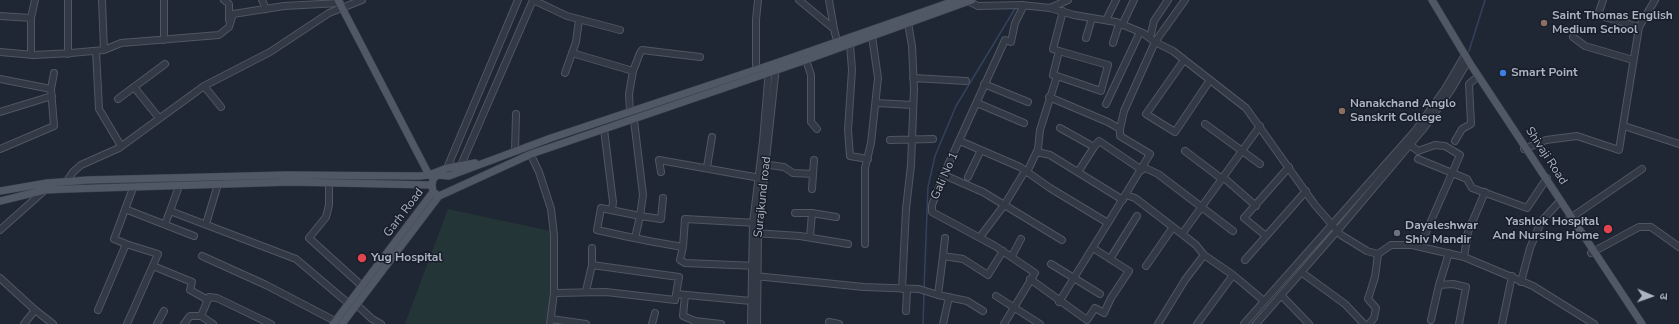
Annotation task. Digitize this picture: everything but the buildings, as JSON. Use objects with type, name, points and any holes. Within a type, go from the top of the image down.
[{"type":"main road","points":[[288,179],[437,192],[531,154],[633,120],[957,0]]},
{"type":"main road","points":[[1428,0],[1476,78],[1525,148]]},
{"type":"main road","name":"Shivaji Road","points":[[1432,0],[1465,59],[1642,324]]},
{"type":"main road","points":[[437,192],[433,179],[438,175],[448,176],[515,151],[756,70],[773,68],[806,60],[838,45],[850,44],[969,1]]},
{"type":"main road","points":[[340,4],[429,175]]},
{"type":"main road","points":[[629,112],[633,120]]},
{"type":"main road","points":[[0,201],[67,181],[288,179],[429,175],[447,168],[461,165],[474,163],[480,165]]},
{"type":"main road","points":[[1546,179],[1558,202],[1571,218]]},
{"type":"main road","points":[[0,191],[46,187],[67,189],[179,186],[218,180]]},
{"type":"main road","name":"Garh Road","points":[[337,323],[357,305],[383,264],[437,192]]},
{"type":"main road","points":[[1593,252],[1638,324]]},
{"type":"main road","name":"Garh Road","points":[[337,323],[348,303],[383,264]]},
{"type":"street","points":[[31,55],[31,18],[35,0]]},
{"type":"street","points":[[68,0],[68,54]]},
{"type":"street","points":[[102,0],[104,50]]},
{"type":"street","points":[[164,0],[164,40]]},
{"type":"street","points":[[224,0],[229,4],[230,23]]},
{"type":"street","points":[[262,0],[266,9]]},
{"type":"street","points":[[0,52],[31,55],[68,54],[104,50],[121,44],[219,35],[229,27],[234,14],[284,6],[340,4],[362,0]]},
{"type":"street","points":[[447,168],[518,0]]},
{"type":"street","points":[[461,165],[533,0],[566,16],[620,30]]},
{"type":"street","points":[[756,70],[756,20],[758,0]]},
{"type":"street","points":[[799,0],[834,29]]},
{"type":"street","points":[[829,0],[838,45]]},
{"type":"street","points":[[1050,8],[1068,0]]},
{"type":"street","points":[[1106,20],[1116,0]]},
{"type":"street","points":[[1113,43],[1120,24],[1134,0]]},
{"type":"street","points":[[1153,40],[1154,21],[1168,0]]},
{"type":"street","points":[[1059,302],[1150,154],[1120,136],[1124,111],[1153,40],[1185,0]]},
{"type":"street","points":[[1603,0],[1598,15],[1639,27]]},
{"type":"street","points":[[1525,148],[1546,140],[1577,136],[1619,150],[1639,27],[1654,0]]},
{"type":"street","points":[[969,1],[978,6],[1024,5],[1050,8],[1106,20],[1140,32],[1173,51],[1246,108],[1306,192],[1337,231],[1367,251],[1378,254]]},
{"type":"street","points":[[67,189],[67,181],[72,172],[81,165],[121,146],[204,86],[270,52],[329,13],[340,4]]},
{"type":"street","name":"Gali No 1","points":[[1024,5],[1015,23],[1011,42],[1005,40],[984,84],[977,103],[944,175],[932,205],[932,212],[980,237],[1012,256],[1035,273],[1030,280]]},
{"type":"street","points":[[1059,51],[1053,75],[1101,91],[1108,65],[1053,49],[1063,12]]},
{"type":"street","points":[[0,16],[31,18]]},
{"type":"street","points":[[1086,38],[1092,18]]},
{"type":"street","points":[[565,73],[572,53],[580,20]]},
{"type":"street","points":[[906,311],[906,209],[912,139],[913,106],[912,46],[908,23]]},
{"type":"street","points":[[1106,104],[1140,32]]},
{"type":"street","points":[[865,244],[866,168],[876,103],[878,78],[872,36]]},
{"type":"street","points":[[1573,37],[1585,46],[1633,60]]},
{"type":"street","points":[[850,44],[852,70],[848,130],[850,156],[868,159]]},
{"type":"street","points":[[629,112],[629,94],[633,71],[642,50],[700,57]]},
{"type":"street","points":[[96,51],[99,109],[121,146]]},
{"type":"street","points":[[572,53],[633,71]]},
{"type":"street","points":[[1256,324],[1410,145],[1440,107],[1465,59]]},
{"type":"street","points":[[1244,324],[1415,131],[1465,59]]},
{"type":"street","points":[[806,60],[811,75],[811,122],[817,129]]},
{"type":"street","points":[[1184,60],[1146,114],[1175,132],[1210,80]]},
{"type":"street","points":[[118,98],[165,64]]},
{"type":"street","name":"Surajkund road","points":[[757,324],[754,266],[755,233],[773,68]]},
{"type":"street","points":[[0,149],[54,126],[51,89],[54,72]]},
{"type":"street","points":[[980,237],[1005,204],[1036,152],[1049,97],[1057,76]]},
{"type":"street","points":[[913,78],[966,81]]},
{"type":"street","points":[[1455,140],[1462,128],[1471,124],[1469,84],[1476,78]]},
{"type":"street","points":[[0,80],[51,89]]},
{"type":"street","points":[[984,84],[1028,102]]},
{"type":"street","points":[[204,86],[221,107]]},
{"type":"street","points":[[134,87],[159,118]]},
{"type":"street","points":[[0,112],[52,96]]},
{"type":"street","points":[[1049,97],[1075,107],[1120,129]]},
{"type":"street","points":[[876,103],[913,106]]},
{"type":"street","points":[[977,103],[1024,123]]},
{"type":"street","points":[[515,151],[516,114]]},
{"type":"street","points":[[633,120],[644,195],[635,238]]},
{"type":"street","points":[[1205,124],[1260,164]]},
{"type":"street","points":[[1182,234],[1241,150],[1260,126]]},
{"type":"street","points":[[1624,126],[1678,142]]},
{"type":"street","points":[[1060,128],[1094,147]]},
{"type":"street","points":[[604,129],[613,197],[612,210]]},
{"type":"street","points":[[707,168],[712,137]]},
{"type":"street","points":[[890,140],[934,139]]},
{"type":"street","points":[[960,140],[1026,171],[1050,188],[1108,223]]},
{"type":"street","points":[[1078,172],[1099,140],[1142,168],[1158,174],[1233,231]]},
{"type":"street","points":[[1410,145],[1418,150],[1435,145],[1445,146],[1460,155],[1451,172],[1420,246]]},
{"type":"street","points":[[528,147],[539,172],[551,209],[554,235],[554,293],[550,321],[586,324]]},
{"type":"street","points":[[968,177],[981,150]]},
{"type":"street","points":[[1185,151],[1222,178],[1256,206]]},
{"type":"street","points":[[1036,152],[1050,155],[1124,197],[1135,198],[1196,245],[1204,255],[1233,275],[1264,301]]},
{"type":"street","points":[[1418,159],[1467,179],[1472,188],[1527,208],[1546,179]]},
{"type":"street","points":[[661,172],[659,160],[761,178]]},
{"type":"street","points":[[812,189],[814,160]]},
{"type":"street","points":[[763,164],[784,166],[793,173],[813,174]]},
{"type":"street","points":[[1266,236],[1244,218],[1256,206],[1288,167]]},
{"type":"street","points":[[1571,218],[1642,169]]},
{"type":"street","points":[[944,175],[983,192],[1005,204],[1012,210],[1062,240]]},
{"type":"street","points":[[206,224],[218,180]]},
{"type":"street","points":[[329,183],[329,205],[326,217],[309,238],[362,286]]},
{"type":"street","points":[[165,224],[179,186]]},
{"type":"street","points":[[0,230],[46,187]]},
{"type":"street","points":[[127,324],[158,254],[114,239],[133,188]]},
{"type":"street","points":[[1245,260],[1306,192]]},
{"type":"street","points":[[1464,256],[1468,232],[1485,192]]},
{"type":"street","points":[[663,198],[661,219],[601,208],[597,230],[683,247]]},
{"type":"street","points":[[1521,282],[1530,248],[1541,222],[1558,202]]},
{"type":"street","points":[[125,209],[194,236]]},
{"type":"street","points":[[170,211],[296,259],[348,303]]},
{"type":"street","points":[[796,213],[812,213],[836,217]]},
{"type":"street","points":[[810,237],[812,213]]},
{"type":"street","points":[[1110,259],[1137,216]]},
{"type":"street","points":[[754,266],[684,263],[680,260],[683,247],[685,219],[756,223]]},
{"type":"street","points":[[1146,266],[1173,227]]},
{"type":"street","points":[[1593,252],[1640,227],[1651,227],[1679,247]]},
{"type":"street","points":[[755,233],[810,237],[848,244]]},
{"type":"street","points":[[938,295],[945,238]]},
{"type":"street","points":[[1012,256],[1021,238]]},
{"type":"street","points":[[98,310],[126,244]]},
{"type":"street","points":[[1369,324],[1374,321],[1376,308],[1368,299],[1375,277],[1378,254],[1391,245],[1412,245],[1464,256],[1512,276],[1521,282],[1533,286],[1594,324]]},
{"type":"street","points":[[586,291],[592,265],[592,248]]},
{"type":"street","points":[[1004,324],[1030,280],[1086,322],[1095,308],[1104,313],[1129,271],[1093,248]]},
{"type":"street","points":[[943,256],[963,259],[988,275],[1003,251]]},
{"type":"street","points":[[1431,320],[1439,284],[1449,253]]},
{"type":"street","points":[[1158,324],[1185,280],[1204,255]]},
{"type":"street","points":[[202,256],[266,285],[337,323]]},
{"type":"street","points":[[1051,264],[1100,294]]},
{"type":"street","points":[[554,293],[586,291],[606,292],[675,300],[679,277],[592,265]]},
{"type":"street","points":[[153,266],[192,282],[190,290],[208,300]]},
{"type":"street","points":[[1301,272],[1345,304],[1364,324]]},
{"type":"street","points":[[1197,324],[1233,275]]},
{"type":"street","points":[[751,324],[751,301],[755,276],[864,287],[925,291],[967,301],[983,311]]},
{"type":"street","points":[[1502,324],[1512,276]]},
{"type":"street","points":[[0,278],[35,310],[53,324]]},
{"type":"street","points":[[1439,284],[1452,284],[1466,287],[1459,324]]},
{"type":"street","points":[[676,294],[751,301]]},
{"type":"street","points":[[685,295],[683,316],[695,323],[721,324]]},
{"type":"street","points":[[1281,295],[1309,324]]},
{"type":"street","points":[[996,296],[1040,324]]},
{"type":"street","points":[[201,316],[209,297],[217,298],[270,324]]},
{"type":"street","points":[[943,324],[949,297]]},
{"type":"street","points":[[357,305],[372,319],[381,324]]},
{"type":"street","points":[[24,324],[35,310]]},
{"type":"street","points":[[157,324],[164,311]]},
{"type":"street","points":[[652,324],[655,313]]},
{"type":"street","points":[[184,324],[190,316],[201,316],[213,324]]},
{"type":"street","points":[[829,322],[839,324]]},
{"type":"shaded area","points":[[448,209],[550,231],[550,297],[547,324],[405,324]]},
{"type":"waterway","points":[[1469,51],[1485,0]]},
{"type":"waterway","points":[[924,289],[928,187],[935,156],[956,106],[1016,7]]},
{"type":"waterway","points":[[1336,226],[1356,203]]},
{"type":"waterway","points":[[1285,287],[1334,229]]},
{"type":"waterway","points":[[923,324],[924,293]]},
{"type":"waterway","points":[[1251,324],[1262,312]]},
{"type":"place","name":"Saint Thomas English Medium School","points":[[1544,23]]},
{"type":"place","name":"Smart Point","points":[[1503,73]]},
{"type":"place","name":"Nanakchand Anglo Sanskrit College","points":[[1342,111]]},
{"type":"place","name":"Yashlok Hospital And Nursing Home","points":[[1608,229]]},
{"type":"place","name":"Dayaleshwar Shiv Mandir","points":[[1397,233]]},
{"type":"place","name":"Yug Hospital","points":[[362,258]]}]
